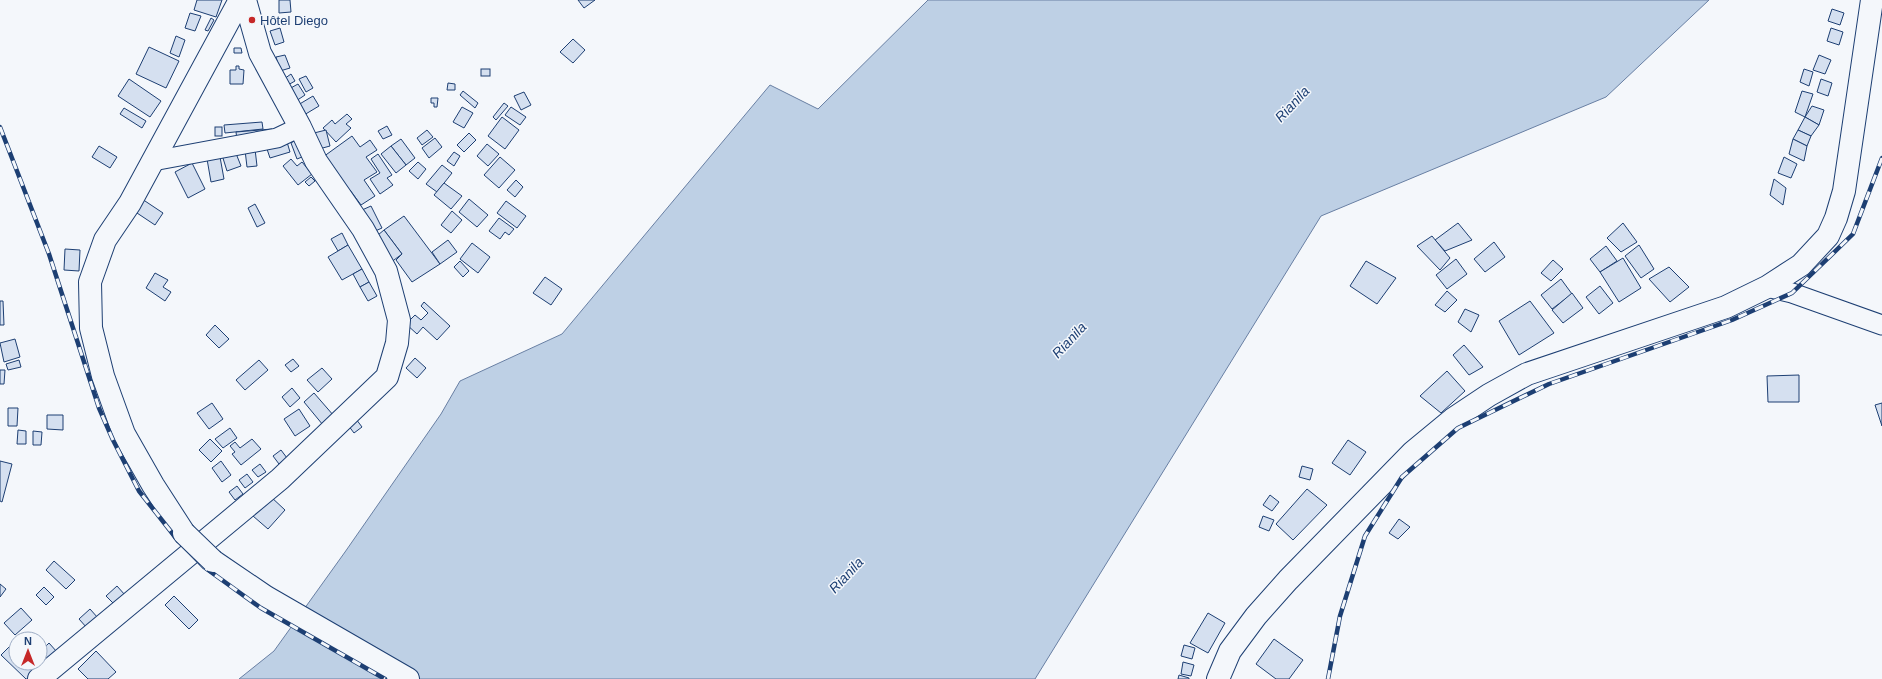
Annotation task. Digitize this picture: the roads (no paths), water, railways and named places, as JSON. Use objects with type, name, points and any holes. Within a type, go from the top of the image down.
[{"type":"main road","points":[[240,0],[130,202],[105,240],[90,282],[92,328],[103,376],[124,434],[153,485],[184,533],[213,561],[266,597],[408,679]]},
{"type":"main road","points":[[39,679],[280,478],[387,377],[397,343],[398,320],[386,271],[364,229],[316,160],[260,53],[245,0]]},
{"type":"main road","points":[[1218,679],[1230,651],[1256,616],[1288,580],[1413,452],[1453,419],[1489,395],[1527,374],[1726,307],[1767,287],[1801,266],[1828,236],[1836,218],[1844,191],[1872,0]]},
{"type":"street","points":[[153,161],[199,151],[237,146],[277,138],[300,127]]},
{"type":"street","points":[[1767,287],[1792,293],[1882,325]]},
{"type":"water","name":"Rianila","points":[[928,0],[1709,0],[1606,97],[1321,216],[1035,679],[239,679],[274,651],[441,414],[460,381],[562,334],[770,85],[818,109]]},
{"type":"railway","points":[[0,127],[49,254],[99,408],[113,440],[139,491],[176,538],[204,567],[261,608],[385,679]]},
{"type":"railway","points":[[1328,679],[1340,616],[1365,536],[1402,477],[1458,428],[1549,384],[1732,320],[1792,293],[1853,234],[1882,158]]},
{"type":"place","name":"Hôtel Diego","points":[[252,20]]}]
